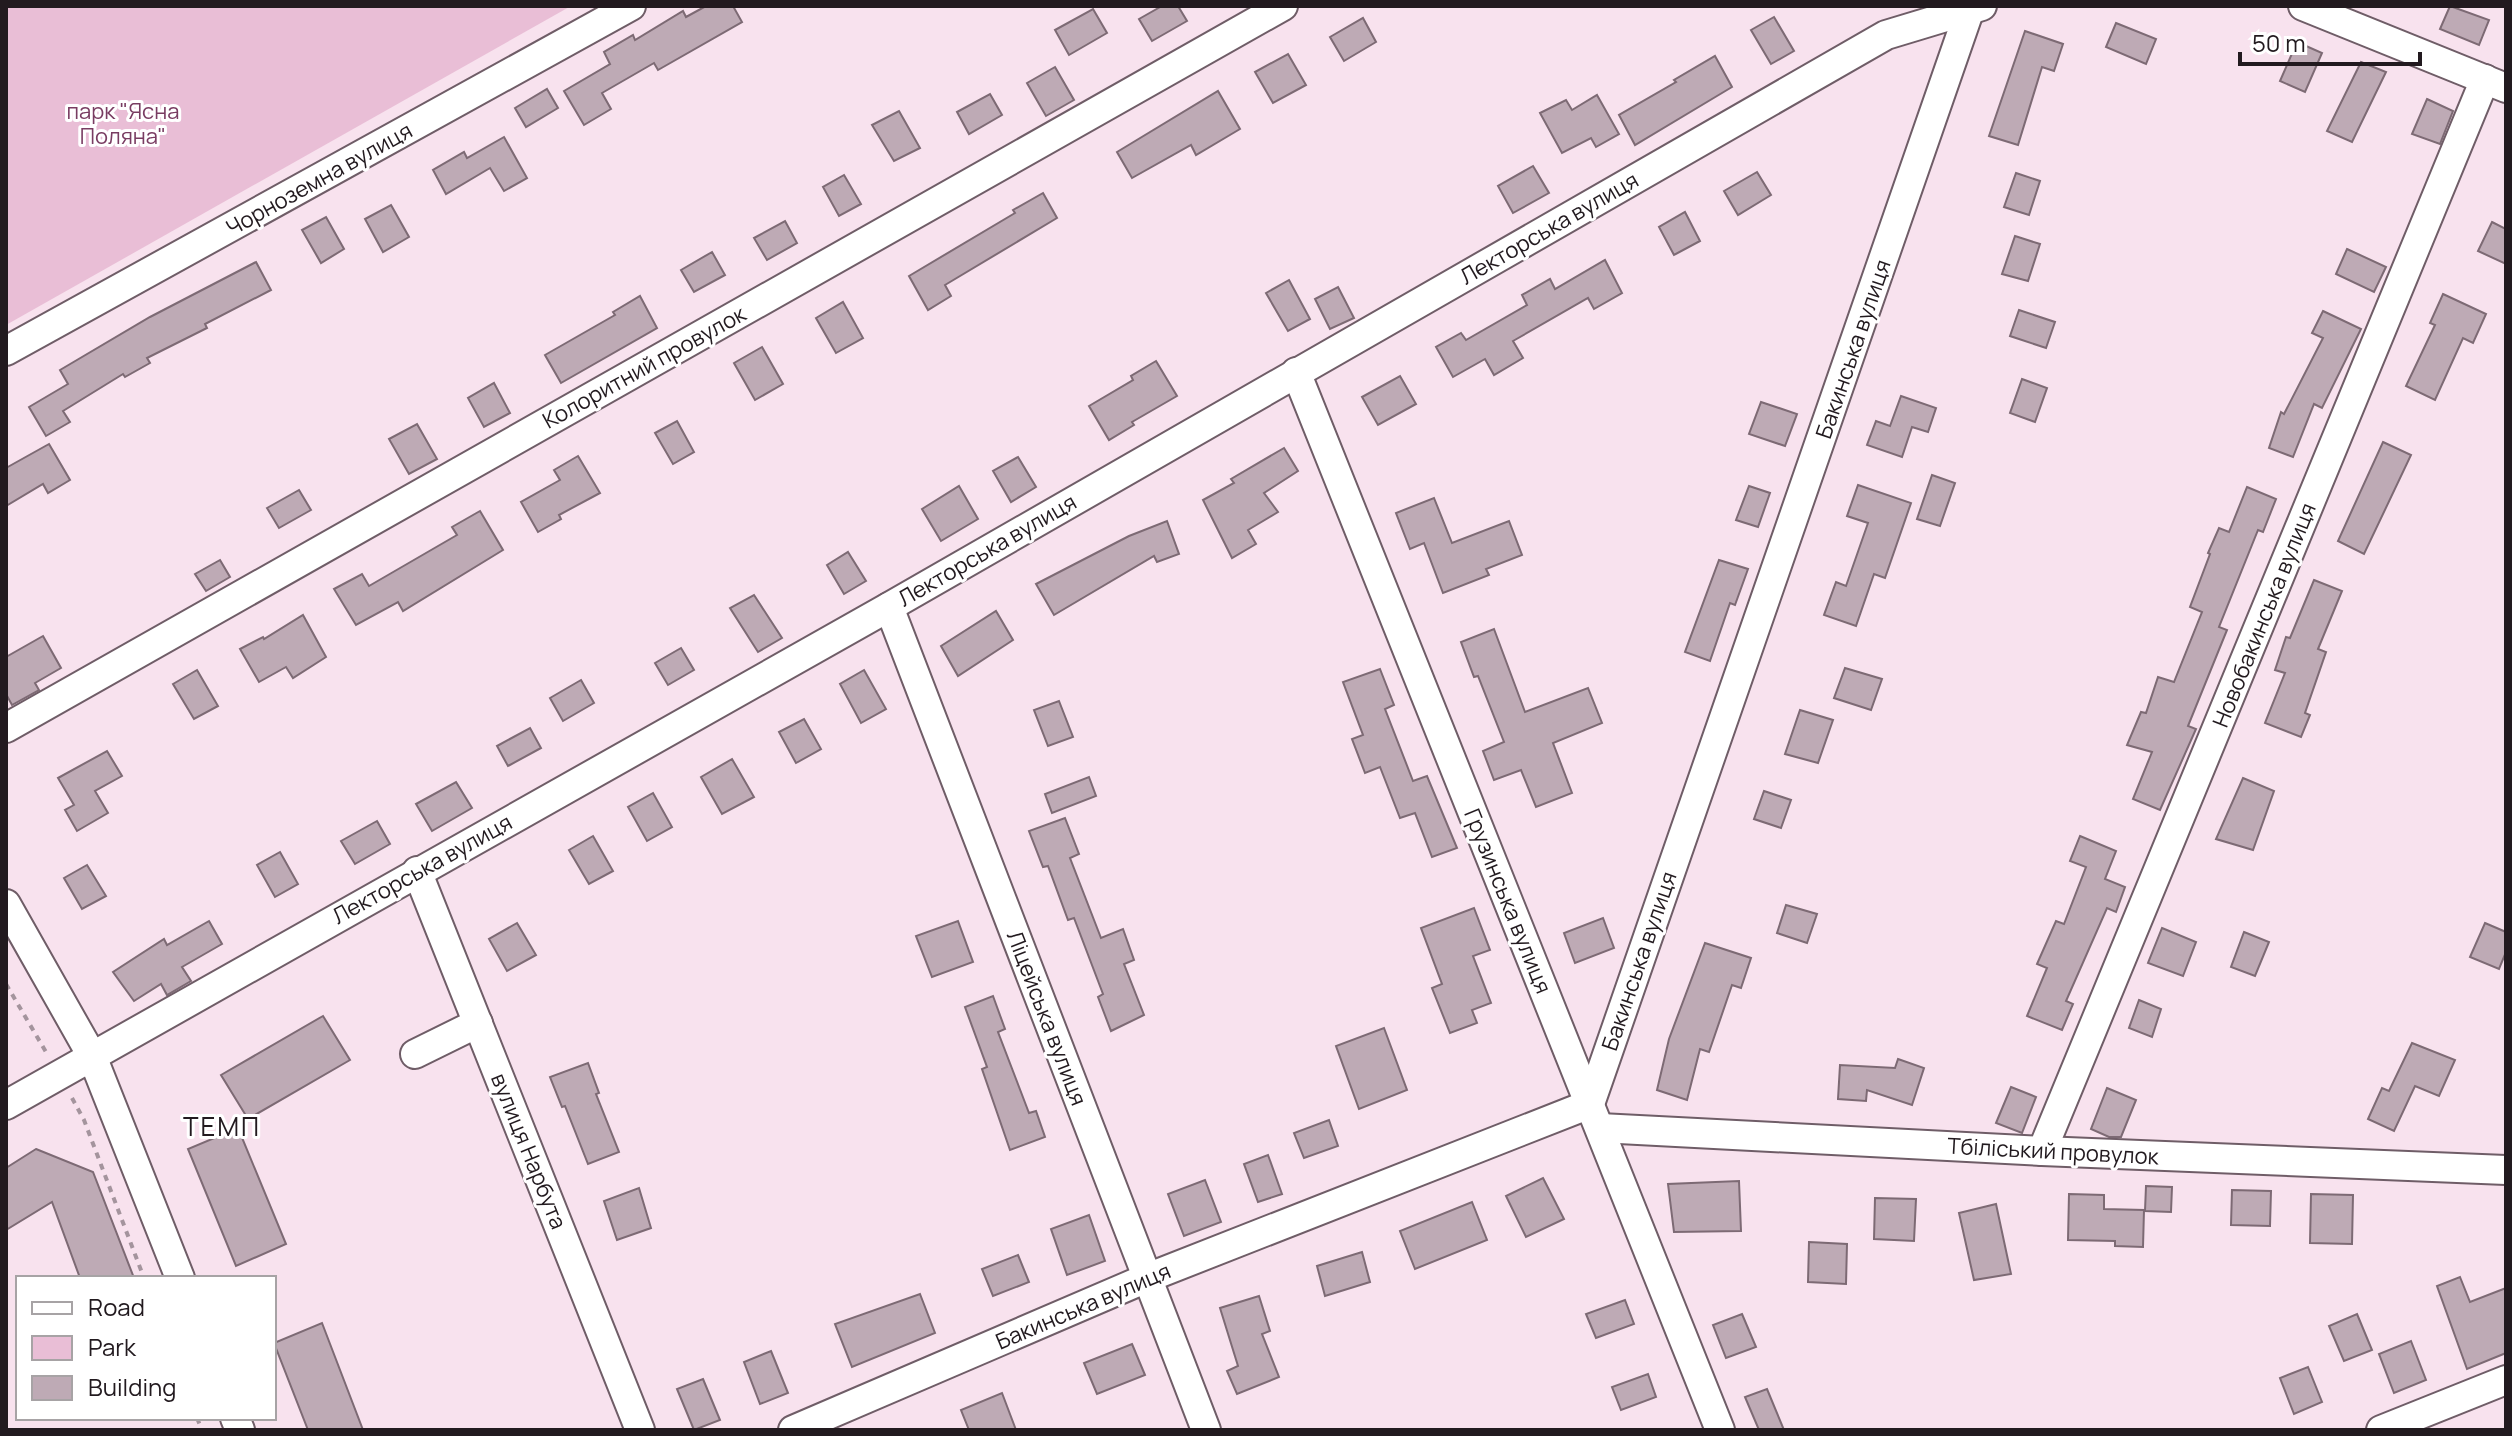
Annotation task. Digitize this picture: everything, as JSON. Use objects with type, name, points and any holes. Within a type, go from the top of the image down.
[{"type":"street","name":"Чорноземна вулиця","points":[[6,351],[631,6]]},
{"type":"street","name":"Колоритний провулок","points":[[6,728],[1283,6]]},
{"type":"street","points":[[2303,6],[2496,84]]},
{"type":"street","name":"Лекторська вулиця","points":[[6,1105],[889,607],[1886,35],[1975,7]]},
{"type":"street","name":"Бакинська вулиця","points":[[793,1430],[1147,1278],[1595,1116],[1975,7]]},
{"type":"street","name":"Новобакинська вулиця","points":[[2042,1151],[2496,84]]},
{"type":"street","name":"Грузинська вулиця","points":[[1296,372],[1720,1430]]},
{"type":"street","name":"Ліцейська вулиця","points":[[889,607],[1206,1430]]},
{"type":"street","name":"вулиця Нарбута","points":[[417,871],[640,1430]]},
{"type":"street","points":[[6,904],[92,1056],[179,1276]]},
{"type":"street","points":[[415,1054],[478,1023]]},
{"type":"street","name":"Тбіліський провулок","points":[[1595,1116],[2042,1151],[2506,1170]]},
{"type":"street","points":[[2381,1430],[2506,1380]]},
{"type":"path","points":[[6,984],[84,1120],[143,1276]]},
{"type":"green space","name":"парк \"Ясна Поляна\"","points":[[6,6],[571,6],[6,325]]},
{"type":"building","points":[[706,6],[733,6],[742,22],[658,70],[654,63],[602,93],[611,109],[584,125],[564,91],[610,64],[604,52],[633,35],[635,40],[683,11],[686,17]]},
{"type":"building","points":[[1162,6],[1178,6],[1187,21],[1152,41],[1139,19]]},
{"type":"building","points":[[2450,6],[2489,20],[2479,45],[2440,29]]},
{"type":"building","points":[[1093,9],[1107,33],[1069,55],[1055,30]]},
{"type":"building","points":[[1774,17],[1794,51],[1771,64],[1751,30]]},
{"type":"building","points":[[1363,18],[1376,42],[1344,61],[1330,37]]},
{"type":"building","points":[[2116,23],[2156,39],[2146,64],[2106,47]]},
{"type":"building","points":[[2025,31],[2063,44],[2054,71],[2042,67],[2018,145],[1989,136]]},
{"type":"building","points":[[2297,42],[2322,53],[2305,92],[2280,81]]},
{"type":"building","points":[[1288,54],[1306,85],[1273,103],[1255,72]]},
{"type":"building","points":[[1715,56],[1732,87],[1635,145],[1619,115]]},
{"type":"building","points":[[2361,62],[2386,72],[2352,142],[2327,131]]},
{"type":"building","points":[[1055,67],[1074,100],[1046,116],[1027,83]]},
{"type":"building","points":[[547,89],[558,108],[526,127],[515,108]]},
{"type":"building","points":[[1218,91],[1240,129],[1196,155],[1191,145],[1132,178],[1117,152]]},
{"type":"building","points":[[990,94],[1002,115],[969,134],[957,112]]},
{"type":"building","points":[[1597,95],[1619,134],[1596,147],[1591,138],[1562,153],[1540,113],[1566,100],[1572,110]]},
{"type":"building","points":[[2427,99],[2453,111],[2440,144],[2412,134]]},
{"type":"building","points":[[899,111],[920,148],[894,161],[872,125]]},
{"type":"building","points":[[504,137],[527,178],[504,191],[490,168],[446,194],[433,170],[464,152],[467,158]]},
{"type":"building","points":[[1533,166],[1549,193],[1513,213],[1498,186]]},
{"type":"building","points":[[1757,172],[1771,195],[1738,215],[1724,191]]},
{"type":"building","points":[[2016,173],[2040,181],[2029,215],[2004,207]]},
{"type":"building","points":[[844,175],[861,204],[839,216],[823,187]]},
{"type":"building","points":[[1043,193],[1057,218],[945,285],[951,296],[928,310],[909,276]]},
{"type":"building","points":[[391,205],[409,237],[383,252],[365,219]]},
{"type":"building","points":[[1685,212],[1700,241],[1674,255],[1659,227]]},
{"type":"building","points":[[326,217],[344,249],[321,263],[302,230]]},
{"type":"building","points":[[785,221],[797,243],[767,260],[754,238]]},
{"type":"building","points":[[2492,222],[2506,229],[2506,264],[2478,251]]},
{"type":"building","points":[[2015,236],[2040,244],[2028,281],[2002,274]]},
{"type":"building","points":[[2347,249],[2386,267],[2374,292],[2336,274]]},
{"type":"building","points":[[712,252],[725,275],[694,292],[681,270]]},
{"type":"building","points":[[1605,260],[1622,293],[1594,309],[1588,298],[1513,341],[1523,358],[1494,375],[1485,359],[1453,377],[1436,347],[1461,333],[1466,340],[1527,305],[1522,295],[1550,279],[1555,289]]},
{"type":"building","points":[[256,262],[271,290],[205,324],[207,328],[147,358],[150,363],[125,377],[123,374],[63,411],[70,422],[46,436],[29,407],[68,384],[60,370],[150,317]]},
{"type":"building","points":[[1289,280],[1310,319],[1288,331],[1266,293]]},
{"type":"building","points":[[1338,287],[1354,318],[1330,329],[1315,299]]},
{"type":"building","points":[[2443,294],[2486,314],[2473,343],[2463,338],[2435,400],[2406,386],[2435,325],[2430,323]]},
{"type":"building","points":[[640,296],[657,328],[561,383],[545,355],[615,315],[613,312]]},
{"type":"building","points":[[843,302],[863,338],[836,353],[816,318]]},
{"type":"building","points":[[2019,310],[2055,322],[2046,348],[2010,336]]},
{"type":"building","points":[[2323,311],[2361,329],[2322,408],[2314,404],[2293,457],[2269,448],[2281,412],[2284,414],[2323,338],[2312,333]]},
{"type":"building","points":[[762,347],[783,384],[755,400],[734,363]]},
{"type":"building","points":[[1156,361],[1177,396],[1132,422],[1134,425],[1109,440],[1089,406],[1133,380],[1131,376]]},
{"type":"building","points":[[1400,376],[1416,404],[1378,425],[1362,397]]},
{"type":"building","points":[[2022,379],[2047,388],[2035,422],[2010,413]]},
{"type":"building","points":[[494,383],[510,413],[484,427],[468,398]]},
{"type":"building","points":[[1901,396],[1936,408],[1928,432],[1912,427],[1902,457],[1867,445],[1876,421],[1890,426]]},
{"type":"building","points":[[1761,402],[1797,414],[1785,446],[1749,434]]},
{"type":"building","points":[[677,421],[694,452],[673,464],[655,433]]},
{"type":"building","points":[[417,424],[437,459],[409,474],[389,439]]},
{"type":"building","points":[[2383,442],[2411,455],[2364,554],[2338,541]]},
{"type":"building","points":[[49,444],[70,480],[48,493],[43,484],[6,506],[6,468]]},
{"type":"building","points":[[1284,448],[1298,471],[1264,493],[1278,512],[1248,530],[1256,544],[1232,558],[1203,500],[1234,483],[1231,479]]},
{"type":"building","points":[[578,456],[600,493],[559,515],[561,519],[538,532],[521,502],[560,480],[554,470]]},
{"type":"building","points":[[1018,457],[1036,487],[1011,502],[993,471]]},
{"type":"building","points":[[1932,475],[1955,483],[1940,526],[1917,519]]},
{"type":"building","points":[[1858,485],[1911,503],[1885,578],[1874,574],[1856,626],[1824,615],[1836,582],[1846,586],[1868,523],[1847,516]]},
{"type":"building","points":[[959,486],[978,519],[941,541],[922,509]]},
{"type":"building","points":[[1749,486],[1770,493],[1758,527],[1736,520]]},
{"type":"building","points":[[2247,487],[2276,499],[2263,532],[2258,530],[2219,627],[2227,630],[2188,726],[2196,729],[2160,810],[2133,799],[2152,752],[2127,745],[2141,712],[2146,713],[2158,677],[2174,682],[2202,612],[2190,607],[2208,553],[2219,528],[2229,532]]},
{"type":"building","points":[[299,490],[311,510],[279,528],[267,508]]},
{"type":"building","points":[[1434,498],[1452,543],[1509,521],[1522,555],[1486,569],[1489,575],[1443,593],[1424,543],[1410,549],[1396,513]]},
{"type":"building","points":[[480,511],[503,550],[403,611],[398,602],[356,625],[334,589],[362,574],[369,586],[457,535],[452,527]]},
{"type":"building","points":[[1167,521],[1179,554],[1157,562],[1154,556],[1054,615],[1036,584],[1129,536]]},
{"type":"building","points":[[848,552],[866,581],[844,594],[827,565]]},
{"type":"building","points":[[220,560],[230,577],[206,591],[195,574]]},
{"type":"building","points":[[1719,560],[1748,569],[1735,605],[1730,603],[1710,661],[1685,652]]},
{"type":"building","points":[[2314,580],[2342,591],[2318,649],[2326,652],[2305,713],[2310,715],[2301,737],[2265,723],[2285,673],[2275,670],[2286,637],[2290,638]]},
{"type":"building","points":[[754,595],[782,638],[758,652],[730,608]]},
{"type":"building","points":[[996,611],[1013,640],[958,676],[941,646]]},
{"type":"building","points":[[303,615],[326,657],[293,678],[286,667],[259,682],[240,649],[264,639]]},
{"type":"building","points":[[1494,629],[1525,712],[1588,688],[1602,723],[1553,743],[1572,793],[1536,807],[1521,770],[1494,780],[1483,751],[1504,742],[1461,642]]},
{"type":"building","points":[[43,636],[61,668],[35,683],[39,690],[12,705],[6,694],[6,657]]},
{"type":"building","points":[[681,648],[694,670],[668,685],[655,663]]},
{"type":"building","points":[[1845,668],[1882,679],[1871,710],[1834,698]]},
{"type":"building","points":[[1380,669],[1394,705],[1385,709],[1413,781],[1427,776],[1457,848],[1432,857],[1415,813],[1400,818],[1380,767],[1365,773],[1352,739],[1363,735],[1343,682]]},
{"type":"building","points":[[197,670],[218,706],[194,719],[173,684]]},
{"type":"building","points":[[864,670],[886,709],[861,723],[840,684]]},
{"type":"building","points":[[581,680],[594,703],[563,721],[550,698]]},
{"type":"building","points":[[1059,701],[1073,737],[1048,746],[1034,710]]},
{"type":"building","points":[[1800,710],[1833,720],[1818,763],[1785,754]]},
{"type":"building","points":[[804,719],[821,749],[796,763],[779,732]]},
{"type":"building","points":[[530,728],[541,748],[508,766],[497,746]]},
{"type":"building","points":[[107,751],[122,776],[95,791],[108,813],[77,831],[65,810],[74,805],[58,778]]},
{"type":"building","points":[[732,759],[754,797],[722,814],[701,777]]},
{"type":"building","points":[[1089,777],[1096,796],[1052,813],[1045,794]]},
{"type":"building","points":[[2243,778],[2274,791],[2253,850],[2216,839]]},
{"type":"building","points":[[456,782],[472,808],[432,831],[416,804]]},
{"type":"building","points":[[1764,791],[1791,800],[1781,828],[1754,819]]},
{"type":"building","points":[[653,793],[672,827],[647,841],[628,807]]},
{"type":"building","points":[[1065,818],[1079,854],[1070,858],[1101,938],[1123,929],[1134,960],[1124,964],[1144,1015],[1111,1031],[1098,997],[1103,994],[1074,918],[1068,920],[1048,866],[1043,867],[1029,831]]},
{"type":"building","points":[[377,821],[390,844],[355,864],[341,841]]},
{"type":"building","points":[[593,836],[613,871],[589,884],[569,850]]},
{"type":"building","points":[[2080,836],[2116,851],[2105,879],[2125,887],[2116,912],[2107,908],[2066,1001],[2073,1004],[2062,1030],[2027,1016],[2047,968],[2037,964],[2056,921],[2064,924],[2086,867],[2070,861]]},
{"type":"building","points":[[280,852],[298,884],[275,897],[257,865]]},
{"type":"building","points":[[87,865],[106,896],[82,909],[64,878]]},
{"type":"building","points":[[1786,905],[1817,914],[1807,943],[1777,933]]},
{"type":"building","points":[[1474,908],[1490,950],[1473,956],[1491,1003],[1472,1010],[1477,1023],[1450,1033],[1432,988],[1442,984],[1421,928]]},
{"type":"building","points":[[1603,918],[1614,948],[1575,963],[1564,933]]},
{"type":"building","points":[[209,921],[222,944],[182,967],[191,981],[167,995],[161,984],[134,1001],[113,972],[164,939],[167,945]]},
{"type":"building","points":[[958,921],[973,962],[932,977],[916,936]]},
{"type":"building","points":[[517,923],[536,955],[507,971],[489,939]]},
{"type":"building","points":[[2485,923],[2506,932],[2506,952],[2499,969],[2470,957]]},
{"type":"building","points":[[2162,928],[2196,942],[2183,976],[2148,963]]},
{"type":"building","points":[[2244,932],[2269,942],[2255,976],[2231,967]]},
{"type":"building","points":[[1705,943],[1751,958],[1741,988],[1732,985],[1709,1052],[1700,1049],[1687,1100],[1657,1090],[1669,1039]]},
{"type":"building","points":[[993,996],[1005,1029],[998,1032],[1029,1113],[1036,1111],[1045,1137],[1010,1150],[982,1069],[987,1067],[965,1007]]},
{"type":"building","points":[[2139,1000],[2161,1009],[2152,1037],[2129,1028]]},
{"type":"building","points":[[323,1016],[350,1060],[248,1119],[221,1075]]},
{"type":"building","points":[[1384,1028],[1407,1090],[1359,1109],[1336,1046]]},
{"type":"building","points":[[2412,1043],[2455,1060],[2439,1096],[2415,1086],[2394,1131],[2368,1119],[2382,1088],[2389,1091]]},
{"type":"building","points":[[1898,1059],[1924,1068],[1912,1105],[1867,1090],[1866,1101],[1838,1099],[1840,1065],[1895,1068]]},
{"type":"building","points":[[588,1063],[599,1093],[596,1094],[619,1152],[588,1164],[550,1077]]},
{"type":"building","points":[[2011,1087],[2036,1097],[2022,1133],[1996,1123]]},
{"type":"building","points":[[2107,1088],[2136,1100],[2121,1137],[2109,1137],[2091,1129]]},
{"type":"building","points":[[1329,1120],[1338,1146],[1304,1158],[1294,1133]]},
{"type":"building","points":[[238,1128],[286,1244],[236,1266],[188,1149]]},
{"type":"building","points":[[36,1149],[93,1172],[133,1276],[79,1276],[52,1202],[6,1230],[6,1168]]},
{"type":"building","points":[[1268,1155],[1282,1194],[1258,1202],[1244,1164]]},
{"type":"building","points":[[1543,1178],[1564,1219],[1526,1237],[1506,1196]]},
{"type":"building","points":[[1205,1180],[1221,1222],[1184,1236],[1168,1194]]},
{"type":"building","points":[[1739,1181],[1741,1231],[1674,1232],[1668,1184]]},
{"type":"building","points":[[2146,1186],[2172,1187],[2171,1212],[2145,1211]]},
{"type":"building","points":[[639,1188],[651,1228],[617,1240],[604,1201]]},
{"type":"building","points":[[2232,1190],[2271,1191],[2270,1226],[2231,1225]]},
{"type":"building","points":[[2069,1194],[2104,1195],[2104,1209],[2144,1210],[2143,1247],[2115,1246],[2115,1241],[2068,1240]]},
{"type":"building","points":[[2311,1194],[2353,1195],[2352,1244],[2310,1243]]},
{"type":"building","points":[[1875,1198],[1916,1199],[1914,1241],[1874,1239]]},
{"type":"building","points":[[1472,1202],[1487,1240],[1415,1269],[1400,1231]]},
{"type":"building","points":[[1996,1204],[2011,1274],[1974,1280],[1959,1213]]},
{"type":"building","points":[[1089,1215],[1105,1261],[1067,1275],[1051,1229]]},
{"type":"building","points":[[1809,1242],[1847,1244],[1846,1284],[1808,1282]]},
{"type":"building","points":[[1362,1252],[1370,1282],[1325,1296],[1317,1266]]},
{"type":"building","points":[[1018,1255],[1029,1282],[993,1296],[982,1269]]},
{"type":"building","points":[[2460,1277],[2470,1302],[2506,1288],[2506,1353],[2467,1369],[2437,1286]]},
{"type":"building","points":[[920,1294],[935,1333],[852,1367],[835,1324]]},
{"type":"building","points":[[1259,1296],[1270,1331],[1262,1334],[1279,1377],[1237,1394],[1227,1371],[1238,1366],[1220,1308]]},
{"type":"building","points":[[1625,1300],[1634,1324],[1596,1338],[1586,1314]]},
{"type":"building","points":[[1742,1314],[1756,1347],[1726,1358],[1713,1325]]},
{"type":"building","points":[[2357,1314],[2372,1350],[2344,1361],[2329,1326]]},
{"type":"building","points":[[322,1323],[363,1430],[308,1430],[276,1342]]},
{"type":"building","points":[[2411,1341],[2426,1380],[2394,1393],[2379,1354]]},
{"type":"building","points":[[1132,1344],[1145,1375],[1097,1394],[1084,1363]]},
{"type":"building","points":[[771,1351],[788,1393],[760,1404],[744,1362]]},
{"type":"building","points":[[2308,1367],[2322,1402],[2294,1414],[2280,1378]]},
{"type":"building","points":[[1648,1374],[1656,1397],[1621,1410],[1612,1387]]},
{"type":"building","points":[[703,1379],[720,1420],[694,1430],[677,1389]]},
{"type":"building","points":[[1767,1389],[1784,1430],[1759,1430],[1745,1397]]},
{"type":"building","points":[[1002,1393],[1016,1430],[969,1430],[961,1410]]},
{"type":"district","name":"ТЕМП","points":[[222,1126]]}]
